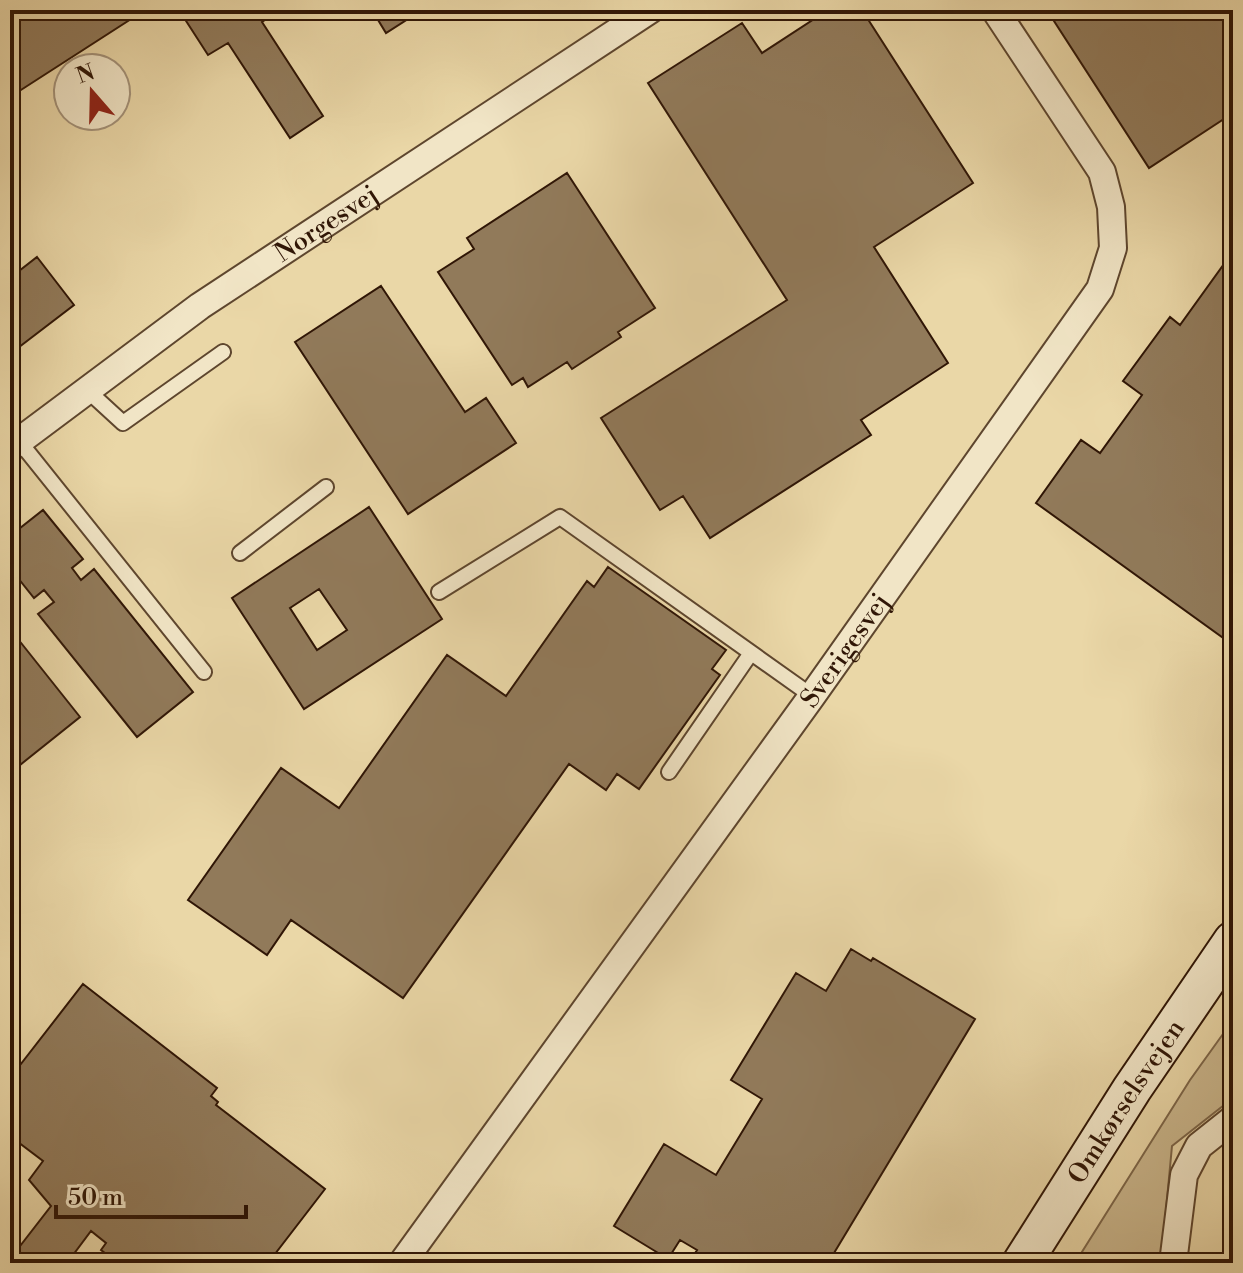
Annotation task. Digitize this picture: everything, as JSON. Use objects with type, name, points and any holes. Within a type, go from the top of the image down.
[{"type":"main road","name":"Omkørselsvejen","points":[[1022,1263],[1132,1089],[1233,941]]},
{"type":"street","name":"Norgesvej","points":[[15,444],[200,306],[650,10]]},
{"type":"street","name":"Sverigesvej","points":[[402,1263],[812,696],[1100,289],[1113,248],[1111,207],[1102,172],[995,10]]},
{"type":"street","points":[[1173,1263],[1184,1175],[1199,1146],[1233,1119]]},
{"type":"lane","points":[[87,390],[123,423],[223,352]]},
{"type":"lane","points":[[15,444],[204,672]]},
{"type":"lane","points":[[240,553],[326,487]]},
{"type":"lane","points":[[439,592],[560,517],[812,696]]},
{"type":"lane","points":[[669,772],[751,653]]},
{"type":"shaded area","points":[[1233,1020],[1233,1098],[1172,1146],[1161,1263],[1075,1263],[1190,1080]]},
{"type":"building","points":[[10,10],[145,10],[80,52],[52,52],[52,70],[10,97]]},
{"type":"building","points":[[179,10],[279,10],[262,22],[323,116],[290,138],[228,43],[208,55]]},
{"type":"building","points":[[372,10],[422,10],[386,33]]},
{"type":"building","points":[[828,10],[862,10],[973,183],[874,247],[948,363],[861,420],[871,435],[710,538],[683,496],[660,510],[601,418],[787,300],[648,83],[742,23],[762,53]]},
{"type":"building","points":[[1071,10],[1233,10],[1233,113],[1149,168],[1054,21]]},
{"type":"building","points":[[567,173],[655,308],[618,332],[621,337],[572,369],[567,362],[528,387],[523,378],[512,385],[438,272],[474,249],[467,238]]},
{"type":"building","points":[[37,257],[74,305],[10,354],[10,278]]},
{"type":"building","points":[[1224,264],[1233,271],[1233,645],[1036,503],[1081,440],[1100,453],[1142,395],[1123,381],[1170,317],[1180,325]]},
{"type":"building","points":[[381,286],[465,412],[486,398],[516,443],[408,514],[295,342]]},
{"type":"building","points":[[369,507],[442,619],[304,709],[232,598]],"holes":[[[319,589],[347,630],[317,650],[290,608]]]},
{"type":"building","points":[[43,510],[83,559],[72,568],[81,580],[94,569],[193,692],[137,737],[38,614],[54,602],[44,590],[34,598],[10,568],[10,536]]},
{"type":"building","points":[[608,567],[726,650],[712,669],[720,675],[639,789],[617,774],[606,790],[569,764],[403,998],[291,920],[267,955],[188,900],[281,768],[339,808],[447,655],[506,696],[587,581],[594,587]]},
{"type":"building","points":[[10,629],[80,717],[20,765],[10,752]]},
{"type":"building","points":[[851,949],[871,961],[873,958],[975,1019],[828,1263],[689,1263],[697,1250],[680,1240],[668,1259],[614,1226],[664,1144],[716,1175],[762,1099],[731,1080],[796,973],[826,991]]},
{"type":"building","points":[[83,984],[217,1088],[211,1096],[218,1102],[216,1105],[325,1189],[268,1263],[118,1263],[101,1250],[106,1243],[91,1231],[67,1263],[10,1263],[51,1206],[29,1180],[43,1161],[10,1136],[10,1078]]},
{"type":"building","points":[[1227,1222],[1233,1223],[1233,1239],[1224,1237]]}]
